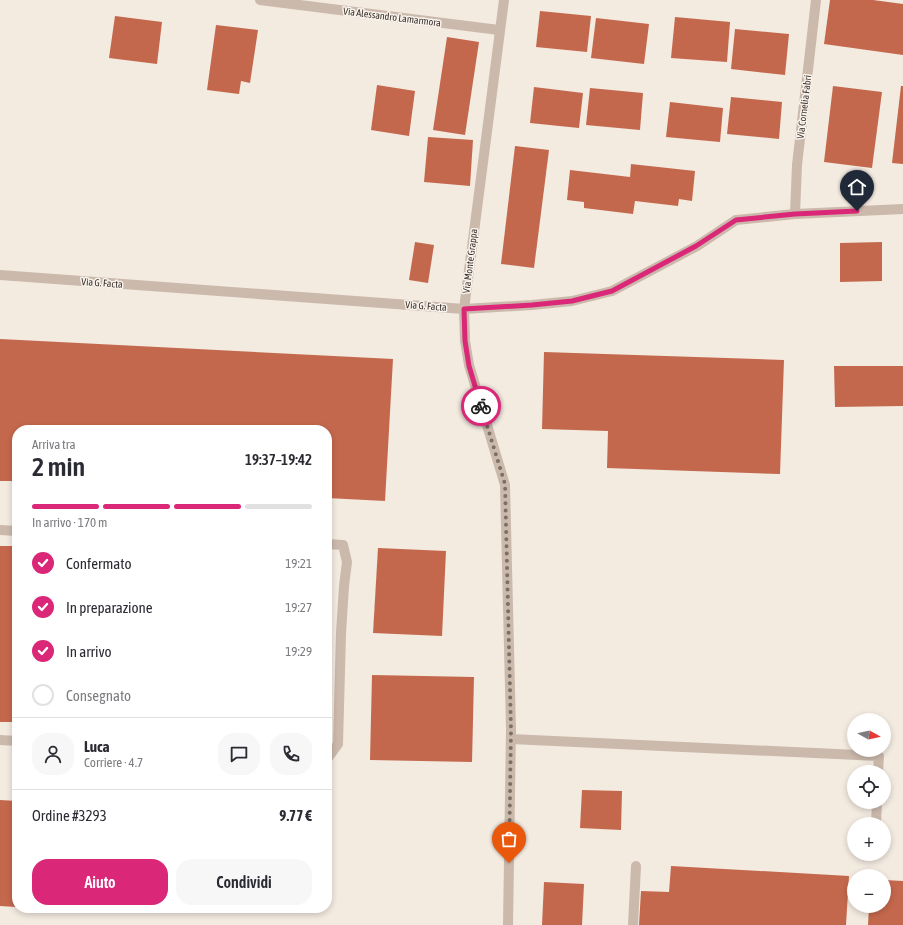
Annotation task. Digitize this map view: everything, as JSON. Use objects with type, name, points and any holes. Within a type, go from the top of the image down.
[{"type":"street","name":"Via Alessandro Lamarmora","points":[[260,0],[499,30]]},
{"type":"street","name":"Via Monte Grappa","points":[[504,0],[464,309],[465,341],[469,366],[505,484],[511,739],[508,925]]},
{"type":"street","name":"Via Cornelia Fabri","points":[[795,214],[797,166],[816,0]]},
{"type":"street","name":"Via G. Facta","points":[[0,275],[464,309],[532,305],[572,301],[612,291],[696,246],[736,220],[795,214],[903,209]]},
{"type":"street","points":[[0,530],[12,531]]},
{"type":"street","points":[[332,544],[343,545],[347,562],[341,633],[338,744],[332,752]]},
{"type":"street","points":[[511,739],[879,756],[878,765]]},
{"type":"street","points":[[0,740],[12,741]]},
{"type":"street","points":[[633,925],[636,866]]},
{"type":"building","points":[[830,0],[873,0],[903,4],[903,55],[824,44]]},
{"type":"building","points":[[540,11],[591,16],[587,52],[536,47]]},
{"type":"building","points":[[115,16],[162,22],[157,64],[109,58]]},
{"type":"building","points":[[675,17],[730,22],[727,62],[671,58]]},
{"type":"building","points":[[596,18],[649,24],[644,64],[591,58]]},
{"type":"building","points":[[216,25],[258,30],[250,83],[241,81],[239,94],[207,90]]},
{"type":"building","points":[[735,29],[789,34],[785,75],[731,69]]},
{"type":"building","points":[[447,37],[479,42],[465,135],[433,130]]},
{"type":"building","points":[[377,85],[415,91],[409,136],[371,130]]},
{"type":"building","points":[[833,86],[882,92],[872,168],[824,162]]},
{"type":"building","points":[[901,86],[903,86],[903,164],[892,163]]},
{"type":"building","points":[[534,87],[583,93],[579,128],[530,123]]},
{"type":"building","points":[[590,88],[643,93],[640,130],[586,125]]},
{"type":"building","points":[[731,97],[782,102],[779,139],[727,134]]},
{"type":"building","points":[[670,102],[723,108],[720,142],[666,137]]},
{"type":"building","points":[[428,137],[473,140],[470,186],[424,182]]},
{"type":"building","points":[[515,146],[549,150],[534,268],[501,264]]},
{"type":"building","points":[[631,164],[695,171],[692,201],[679,199],[678,206],[635,201],[633,214],[584,208],[584,202],[567,200],[570,170],[630,177]]},
{"type":"building","points":[[415,242],[434,245],[428,283],[409,280]]},
{"type":"building","points":[[882,242],[882,281],[840,282],[840,243]]},
{"type":"building","points":[[0,339],[393,359],[385,501],[332,498],[332,425],[12,425],[12,481],[0,481]]},
{"type":"building","points":[[544,352],[784,360],[780,474],[607,468],[608,431],[542,429]]},
{"type":"building","points":[[834,366],[903,366],[903,406],[835,407]]},
{"type":"building","points":[[0,546],[12,546],[12,722],[0,722]]},
{"type":"building","points":[[378,548],[446,551],[442,636],[373,633]]},
{"type":"building","points":[[372,675],[474,677],[472,762],[370,760]]},
{"type":"building","points":[[582,790],[622,791],[621,830],[580,828]]},
{"type":"building","points":[[0,800],[12,801],[12,907],[0,906]]},
{"type":"building","points":[[671,866],[847,876],[846,925],[639,925],[641,891],[669,892]]},
{"type":"building","points":[[891,880],[903,881],[903,925],[868,925],[869,913],[891,913]]},
{"type":"building","points":[[544,882],[584,884],[582,925],[542,925]]},
{"type":"way so far","points":[[481,406],[505,484],[511,729],[509,863]]},
{"type":"route","points":[[481,406],[469,366],[465,341],[464,309],[572,301],[612,291],[696,246],[736,220],[795,214],[857,211]]}]
